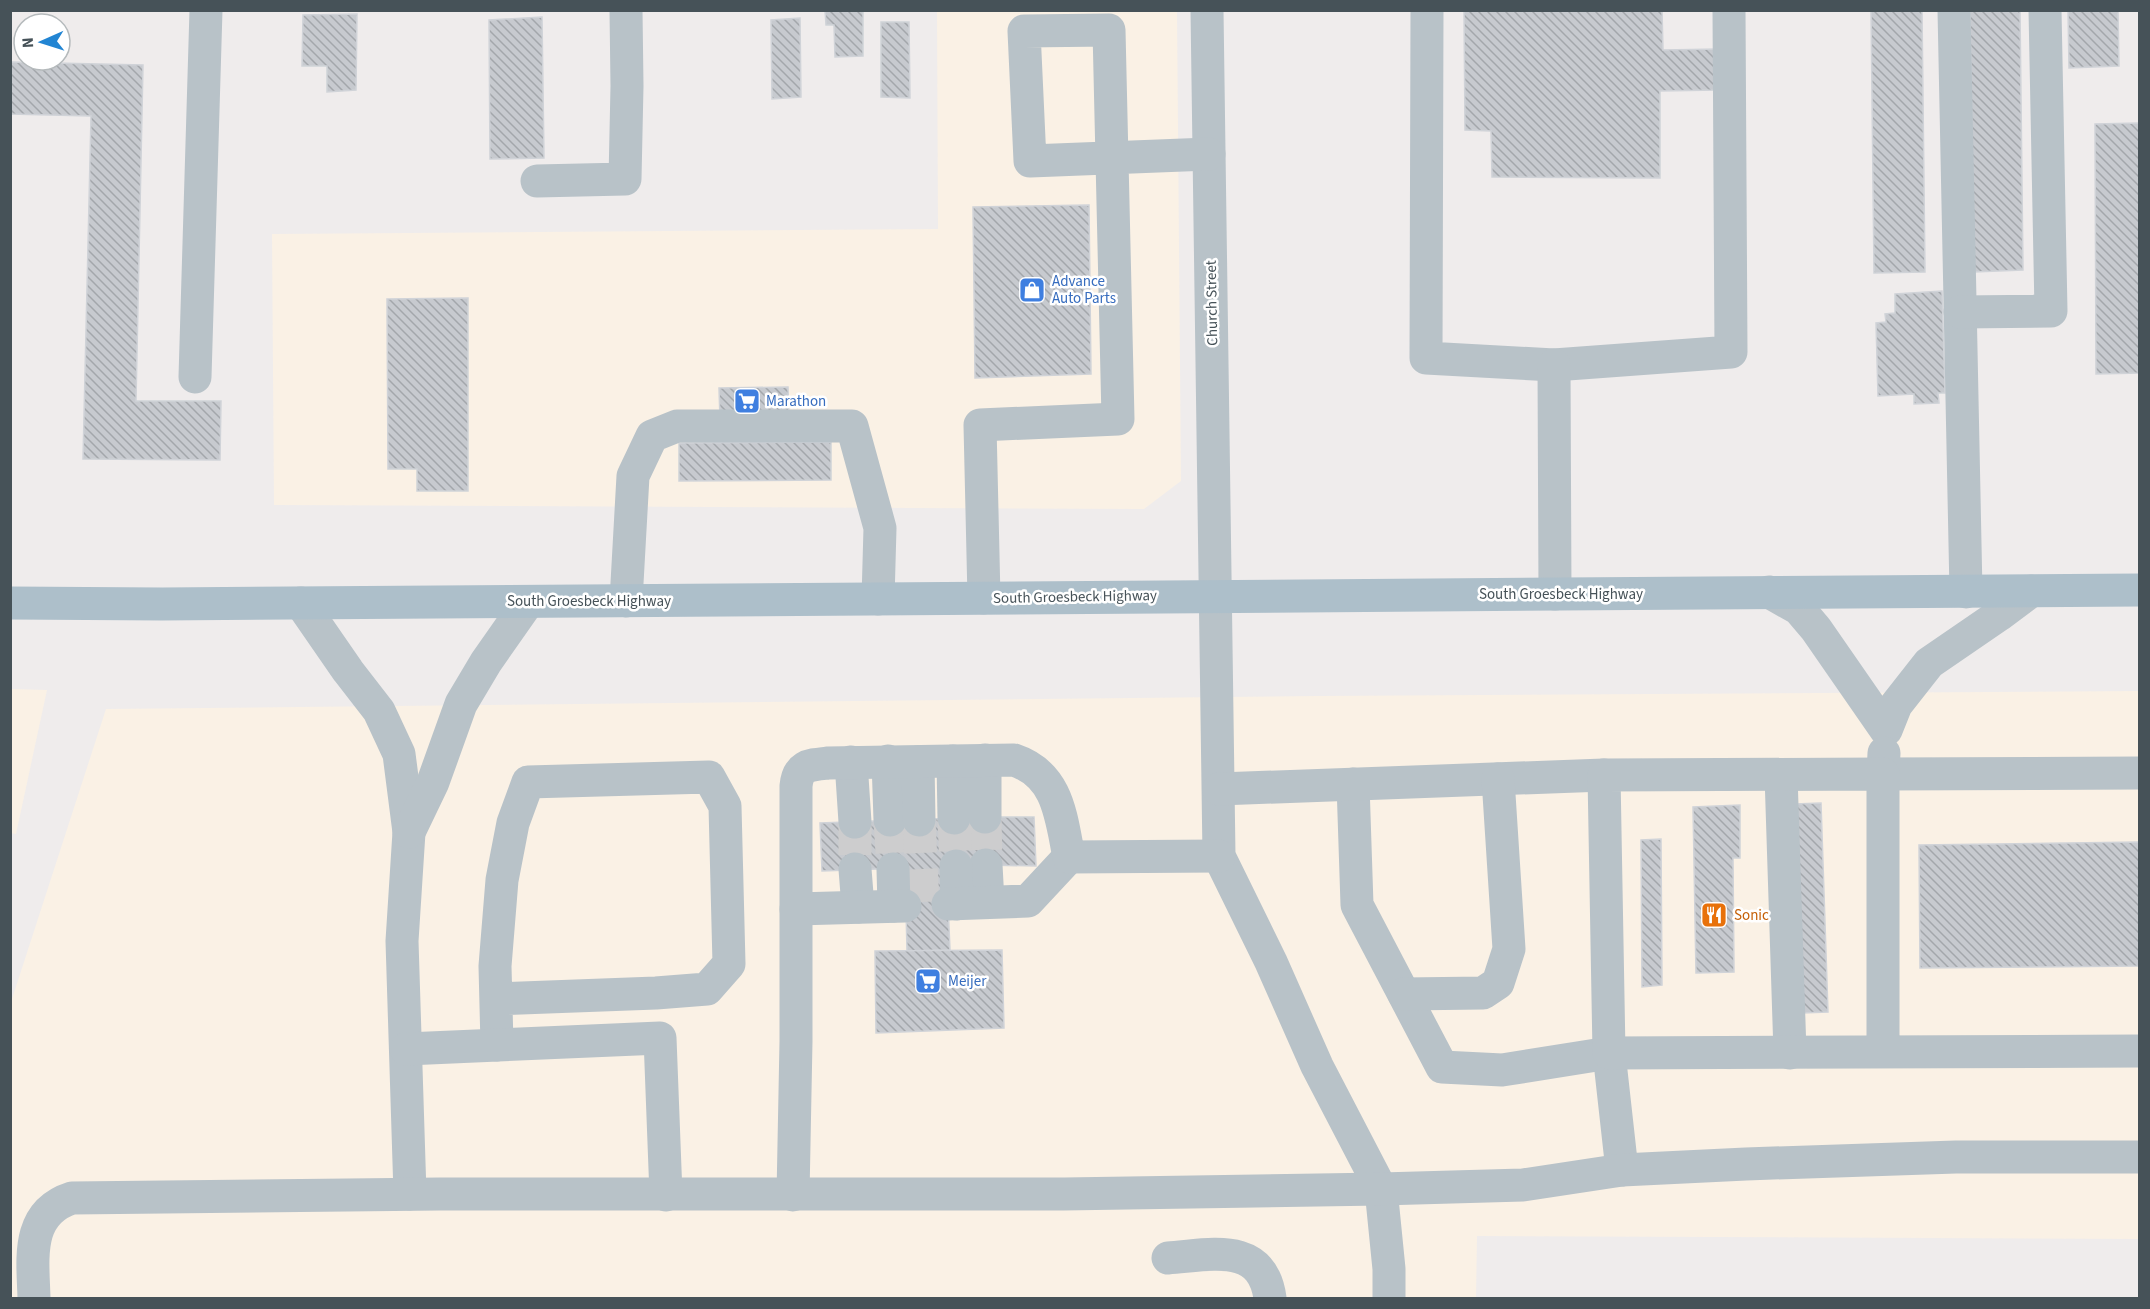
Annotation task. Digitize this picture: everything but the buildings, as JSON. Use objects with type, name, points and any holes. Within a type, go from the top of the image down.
[{"type":"main road","name":"South Groesbeck Highway","points":[[10,603],[528,602],[2139,590]]},
{"type":"street","points":[[195,377],[206,10]]},
{"type":"street","points":[[537,180],[625,178],[626,10]]},
{"type":"street","name":"Church Street","points":[[1207,10],[1219,856]]},
{"type":"street","points":[[1427,10],[1426,358],[1554,364],[1731,352],[1729,10]]},
{"type":"street","points":[[1954,10],[1966,592]]},
{"type":"street","points":[[1960,312],[2051,311],[2045,10]]},
{"type":"street","points":[[984,598],[980,424],[1118,419],[1113,159],[1109,30],[1024,31],[1030,161],[1113,159],[1209,154]]},
{"type":"street","points":[[1554,364],[1555,594]]},
{"type":"street","points":[[626,601],[633,476],[652,436],[676,426],[852,426],[880,528],[878,599]]},
{"type":"street","points":[[1883,1052],[1883,774],[1886,730],[1896,705],[1929,663],[2031,591]]},
{"type":"street","points":[[1769,592],[1799,609],[1886,730]]},
{"type":"street","points":[[409,832],[433,782],[461,704],[486,662],[528,602]]},
{"type":"street","points":[[301,603],[379,711],[399,754],[409,832],[402,941],[410,1194]]},
{"type":"street","points":[[953,761],[969,818],[985,760]]},
{"type":"street","points":[[793,1195],[797,775],[805,767],[814,764],[1014,760],[1024,764],[1043,779],[1059,804],[1069,857]]},
{"type":"street","points":[[903,761],[905,820]]},
{"type":"street","points":[[852,762],[855,822]]},
{"type":"street","points":[[1219,789],[1604,775],[2139,773]]},
{"type":"street","points":[[1604,775],[1609,1053],[1622,1170]]},
{"type":"street","points":[[1781,775],[1790,1053]]},
{"type":"street","points":[[496,999],[707,989],[729,964],[725,806],[709,777],[528,782],[513,823],[502,880],[495,966],[497,1045]]},
{"type":"street","points":[[1404,994],[1483,993],[1498,983],[1509,950],[1498,779]]},
{"type":"street","points":[[1353,784],[1357,905],[1442,1067],[1502,1070],[1609,1053],[2139,1051]]},
{"type":"street","points":[[971,866],[964,903],[1028,901],[1069,857],[1219,856],[1271,962],[1317,1066],[1381,1189],[1389,1269],[1389,1299]]},
{"type":"street","points":[[855,869],[858,907]]},
{"type":"street","points":[[796,909],[899,906],[893,869]]},
{"type":"street","points":[[406,1049],[660,1038],[666,1195]]},
{"type":"street","points":[[34,1299],[32,1248],[35,1235],[41,1221],[51,1209],[62,1201],[72,1198],[410,1194],[1064,1194],[1381,1189],[1523,1185],[1622,1170],[1956,1157],[2139,1157]]},
{"type":"street","points":[[1168,1258],[1240,1256],[1257,1266],[1267,1282],[1270,1299]]},
{"type":"shaded area","points":[[937,11],[1177,11],[1181,481],[1144,509],[274,505],[272,234],[938,229]]},
{"type":"shaded area","points":[[11,689],[47,690],[16,834],[10,833]]},
{"type":"shaded area","points":[[2139,691],[2139,1239],[1477,1236],[1476,1298],[11,1298],[11,1002],[106,709],[1319,696]]},
{"type":"tunnel","points":[[985,817],[986,865]]},
{"type":"tunnel","points":[[954,818],[956,866]]},
{"type":"tunnel","points":[[890,820],[893,869]]},
{"type":"tunnel","points":[[919,820],[923,905]]},
{"type":"tunnel","points":[[855,822],[855,869]]},
{"type":"place","name":"Advance Auto Parts","points":[[1032,290]]},
{"type":"place","name":"Marathon","points":[[747,401]]},
{"type":"place","name":"Sonic","points":[[1714,915]]},
{"type":"place","name":"Meijer","points":[[928,981]]}]
